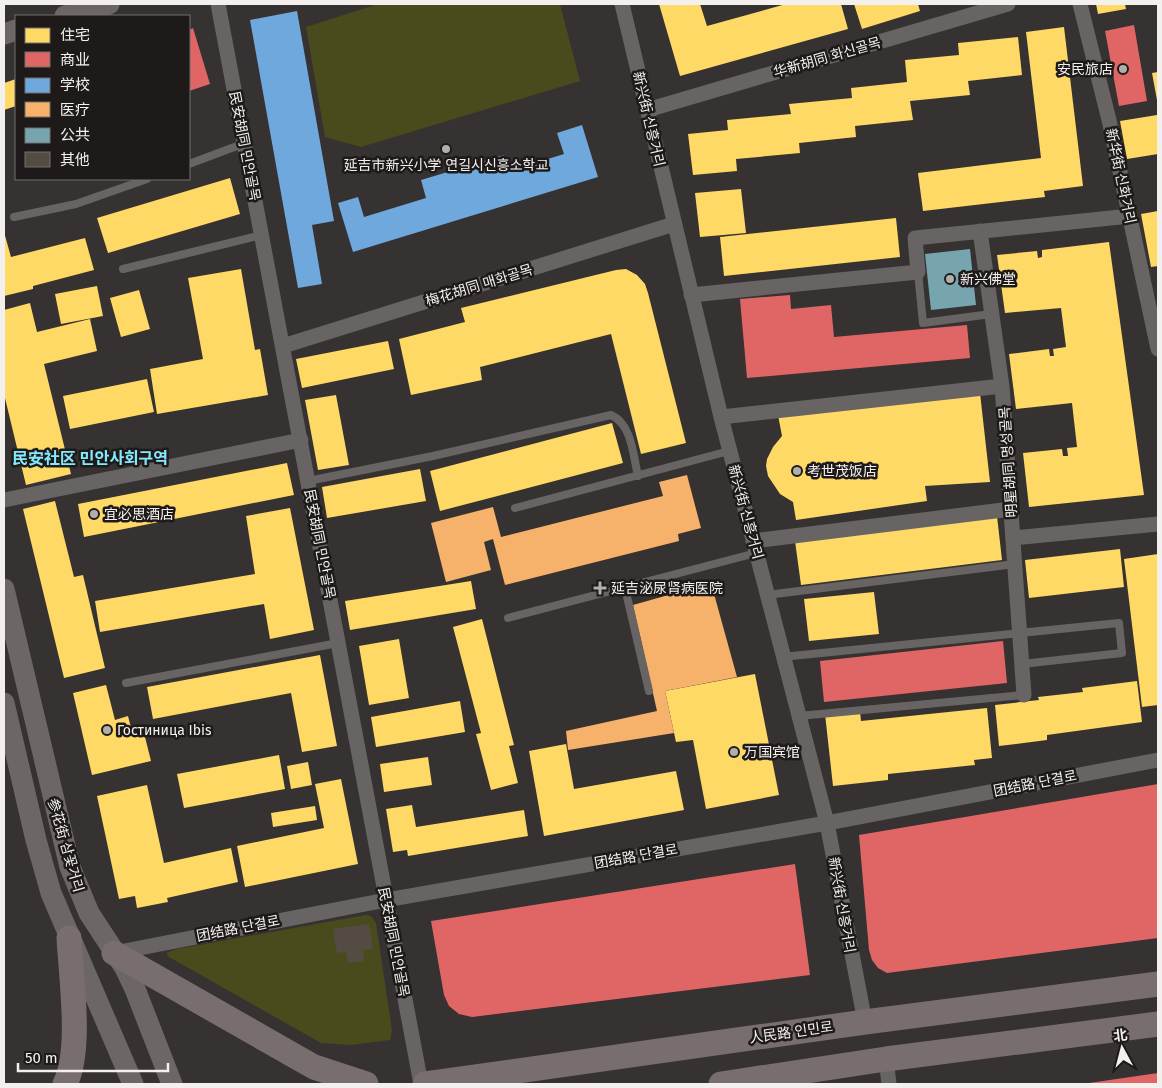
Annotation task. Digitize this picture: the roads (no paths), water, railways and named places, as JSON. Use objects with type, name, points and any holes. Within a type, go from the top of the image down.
[{"type":"main road","points":[[69,15],[109,4]]},
{"type":"main road","name":"参花街 삼꽃거리","points":[[4,589],[70,867],[89,914],[135,989],[172,1084]]},
{"type":"main road","name":"参花街 삼꽃거리","points":[[4,703],[36,840],[51,893],[133,1084]]},
{"type":"main road","points":[[66,1084],[70,1076],[73,1042],[69,938]]},
{"type":"main road","points":[[114,952],[314,1068],[366,1084]]},
{"type":"main road","name":"人民路 인민로","points":[[423,1084],[865,1022],[1158,984]]},
{"type":"main road","points":[[721,1084],[886,1059],[1158,1024]]},
{"type":"street","name":"民安胡同 민안골목","points":[[218,4],[386,900],[423,1084]]},
{"type":"street","name":"新兴街 신흥거리","points":[[622,4],[721,417],[782,657],[827,822],[865,1022]]},
{"type":"street","name":"华新胡同 화신골목","points":[[647,110],[1008,4]]},
{"type":"street","name":"新华街 신화거리","points":[[1080,4],[1130,216],[1157,341]]},
{"type":"street","points":[[691,295],[918,272],[915,238],[1130,216]]},
{"type":"street","name":"梅花胡同 매화골목","points":[[283,346],[674,224]]},
{"type":"street","name":"明星胡同 명성골목","points":[[980,231],[1002,386],[1024,695]]},
{"type":"street","points":[[721,417],[1002,386]]},
{"type":"street","points":[[4,500],[300,440]]},
{"type":"street","points":[[755,547],[1011,509]]},
{"type":"street","points":[[1013,538],[1158,524]]},
{"type":"street","name":"团结路 단결로","points":[[114,952],[386,900],[827,822],[1158,760]]},
{"type":"street","points":[[886,1059],[889,1084]]},
{"type":"lane","points":[[190,164],[245,143]]},
{"type":"lane","points":[[14,217],[76,204],[144,180]]},
{"type":"lane","points":[[123,269],[262,235]]},
{"type":"lane","points":[[918,272],[923,323],[991,314]]},
{"type":"lane","points":[[308,481],[432,456],[611,415],[620,419],[626,426],[638,476]]},
{"type":"lane","points":[[515,508],[730,451]]},
{"type":"lane","points":[[508,618],[624,588],[755,547]]},
{"type":"lane","points":[[767,595],[1015,564]]},
{"type":"lane","points":[[624,588],[649,691]]},
{"type":"lane","points":[[782,657],[1020,631],[1119,623],[1122,652],[1022,664]]},
{"type":"lane","points":[[126,683],[338,643]]},
{"type":"lane","points":[[799,716],[1024,695]]},
{"type":"place","name":"安民旅店","points":[[1123,69]]},
{"type":"place","name":"延吉市新兴小学 연길시신흥소학교","points":[[446,149]]},
{"type":"place","name":"新兴佛堂","points":[[950,279]]},
{"type":"place","name":"考世茂饭店","points":[[797,471]]},
{"type":"place","name":"宜必思酒店","points":[[94,514]]},
{"type":"place","name":"延吉泌尿肾病医院","points":[[600,588]]},
{"type":"place","name":"Гостиница Ibis","points":[[107,730]]},
{"type":"place","name":"万国宾馆","points":[[734,752]]},
{"type":"district","name":"民安社区 민안사회구역","points":[[90,458]]}]
